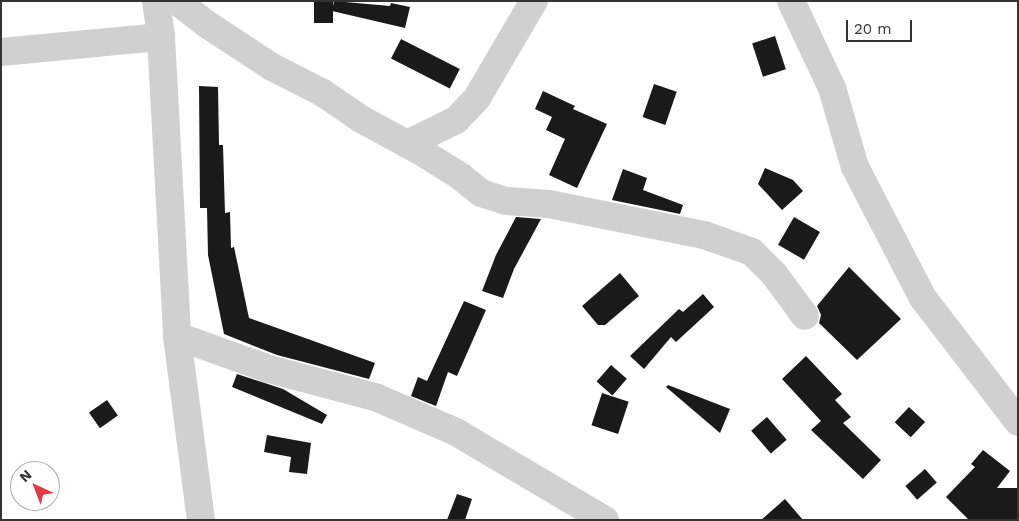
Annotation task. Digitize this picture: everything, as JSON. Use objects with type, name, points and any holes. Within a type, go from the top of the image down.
[{"type":"street","points":[[156,1],[161,37],[177,336],[201,520]]},
{"type":"street","points":[[177,1],[205,23],[272,67],[323,93],[361,120],[407,144],[460,176],[481,194],[506,201],[549,204],[651,223],[704,235],[752,252],[774,274],[805,316]]},
{"type":"street","points":[[407,144],[456,120],[477,98],[534,1]]},
{"type":"street","points":[[790,1],[832,88],[854,166],[923,298],[1018,422]]},
{"type":"street","points":[[1,52],[161,37]]},
{"type":"street","points":[[177,336],[269,369],[375,397],[447,428],[526,471],[605,520]]},
{"type":"building","points":[[314,1],[333,1],[333,23],[314,23]]},
{"type":"building","points":[[334,1],[390,6],[391,3],[410,7],[405,28],[332,11]]},
{"type":"building","points":[[775,36],[786,69],[763,77],[752,43]]},
{"type":"building","points":[[401,39],[460,69],[450,89],[391,59]]},
{"type":"building","points":[[654,84],[677,92],[665,125],[643,117]]},
{"type":"building","points":[[199,86],[218,87],[219,145],[223,145],[225,213],[230,212],[231,248],[234,247],[249,318],[375,363],[369,379],[277,355],[224,334],[208,255],[207,208],[200,208]]},
{"type":"building","points":[[543,91],[575,106],[573,109],[607,124],[577,188],[549,175],[565,139],[546,130],[552,117],[535,109]]},
{"type":"building","points":[[765,168],[793,180],[803,191],[782,210],[758,184]]},
{"type":"building","points":[[623,169],[647,178],[643,190],[683,205],[680,214],[612,200]]},
{"type":"building","points":[[516,217],[541,219],[514,269],[503,298],[482,291],[496,255]]},
{"type":"building","points":[[794,217],[820,232],[804,260],[778,245]]},
{"type":"building","points":[[849,267],[901,319],[857,360],[819,323],[821,315],[817,306]]},
{"type":"building","points":[[620,273],[639,296],[605,325],[598,325],[582,306]]},
{"type":"building","points":[[703,294],[714,307],[676,342],[671,337],[644,369],[630,356],[679,309],[683,312]]},
{"type":"building","points":[[464,301],[486,310],[457,376],[448,372],[436,406],[411,396],[418,377],[427,381]]},
{"type":"building","points":[[806,356],[842,394],[835,400],[851,417],[843,423],[881,460],[863,479],[811,430],[821,421],[782,379]]},
{"type":"building","points":[[611,365],[627,379],[612,395],[597,382]]},
{"type":"building","points":[[237,374],[283,389],[327,415],[322,424],[232,387]]},
{"type":"building","points":[[668,385],[730,409],[720,433],[666,387]]},
{"type":"building","points":[[602,393],[629,402],[618,434],[591,425]]},
{"type":"building","points":[[107,400],[118,416],[100,428],[89,413]]},
{"type":"building","points":[[909,407],[925,422],[911,437],[895,422]]},
{"type":"building","points":[[767,417],[787,440],[771,453],[751,431]]},
{"type":"building","points":[[267,435],[311,443],[307,474],[289,472],[291,457],[264,452]]},
{"type":"building","points":[[983,450],[1010,471],[997,488],[1017,488],[1017,520],[969,520],[946,497],[975,467],[971,464]]},
{"type":"building","points":[[925,469],[937,483],[917,500],[905,486]]},
{"type":"building","points":[[457,494],[472,499],[465,520],[447,520]]},
{"type":"building","points":[[785,499],[803,520],[761,520]]}]
